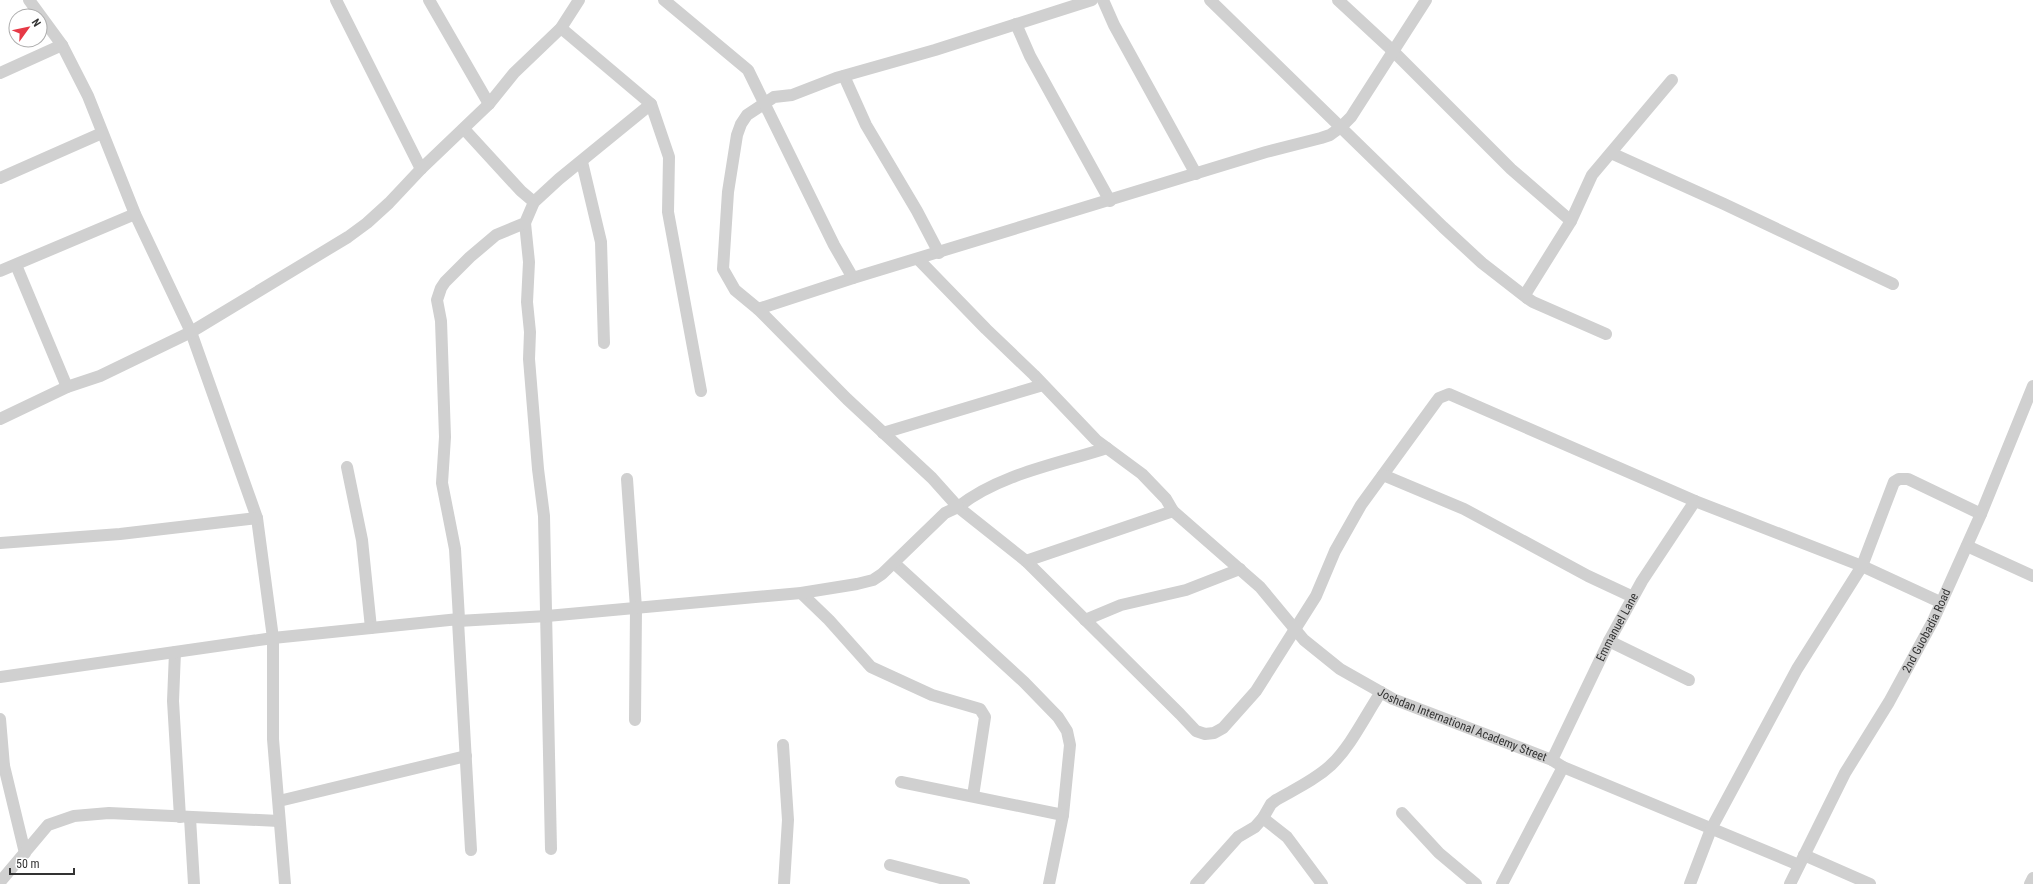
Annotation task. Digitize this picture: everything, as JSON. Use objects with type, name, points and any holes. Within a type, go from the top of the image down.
[{"type":"street","points":[[29,0],[62,45],[88,96],[135,214],[191,332],[257,518],[273,638],[273,739],[285,884]]},
{"type":"street","points":[[336,0],[421,169]]},
{"type":"street","points":[[429,0],[489,104]]},
{"type":"street","points":[[0,419],[67,387],[100,376],[191,332],[348,237],[367,223],[389,203],[421,169],[489,104],[514,73],[561,28],[579,0]]},
{"type":"street","points":[[664,0],[748,70],[766,103],[834,245],[853,278]]},
{"type":"street","points":[[1092,0],[1058,5],[1016,24],[935,50],[844,76],[792,95],[774,97],[747,115],[737,135],[728,192],[726,245],[723,259],[723,269],[735,290],[758,309],[847,399],[932,478],[958,507],[1026,561],[1192,727],[1205,734],[1214,733],[1223,728],[1256,691],[1316,596],[1335,550],[1361,505],[1409,442],[1439,398],[1449,394],[1695,501],[1862,566],[1940,602]]},
{"type":"street","points":[[1103,0],[1114,25],[1196,174]]},
{"type":"street","points":[[1210,0],[1340,128],[1482,263],[1533,302],[1606,334]]},
{"type":"street","points":[[1338,0],[1393,51],[1507,164],[1571,221]]},
{"type":"street","points":[[758,309],[853,278],[1110,201],[1266,152],[1330,135],[1351,117],[1426,0]]},
{"type":"street","points":[[1016,24],[1030,56],[1110,201]]},
{"type":"street","points":[[561,28],[651,104],[669,157],[668,212],[700,391]]},
{"type":"street","points":[[0,73],[62,45]]},
{"type":"street","points":[[844,76],[866,125],[917,211],[939,253]]},
{"type":"street","points":[[1527,298],[1526,293],[1571,221],[1592,175],[1672,80]]},
{"type":"street","points":[[551,849],[544,516],[538,469],[529,359],[530,332],[527,302],[529,262],[525,223],[534,202],[559,179],[582,162],[651,104]]},
{"type":"street","points":[[464,129],[521,191],[534,202]]},
{"type":"street","points":[[0,178],[102,133]]},
{"type":"street","points":[[1610,153],[1724,204],[1893,284]]},
{"type":"street","points":[[582,162],[601,242],[604,343]]},
{"type":"street","points":[[0,271],[135,214]]},
{"type":"street","points":[[471,850],[455,549],[442,483],[445,437],[441,321],[437,300],[441,288],[470,257],[496,235],[525,223]]},
{"type":"street","name":"Joshdan International Academy Street","points":[[918,259],[1096,440],[1142,474],[1166,499],[1173,511],[1260,587],[1304,640],[1340,669],[1393,699],[1552,760],[1563,767],[1711,829],[1870,884]]},
{"type":"street","points":[[16,265],[67,387]]},
{"type":"street","points":[[883,433],[1043,385]]},
{"type":"street","name":"2nd Guobadia Road","points":[[1790,884],[1845,773],[1889,702],[1933,621],[1940,602],[1981,514],[2033,386]]},
{"type":"street","points":[[0,677],[273,638],[459,620],[547,616],[636,608],[801,592],[857,584],[873,580],[882,574],[945,513],[958,507],[975,494],[1011,479],[1107,448]]},
{"type":"street","points":[[347,467],[362,540],[371,628]]},
{"type":"street","points":[[1383,475],[1464,509],[1588,576],[1633,598]]},
{"type":"street","points":[[627,479],[636,608],[635,720]]},
{"type":"street","points":[[1690,884],[1711,829],[1797,669],[1862,566],[1890,488],[1894,482],[1899,479],[1908,479],[1981,514]]},
{"type":"street","name":"Emmanuel Lane","points":[[1552,760],[1609,641],[1633,598],[1695,501]]},
{"type":"street","points":[[1026,561],[1173,511]]},
{"type":"street","points":[[0,544],[120,534],[257,518]]},
{"type":"street","points":[[1967,546],[2033,576]]},
{"type":"street","points":[[894,563],[1024,682],[1058,717],[1066,731],[1070,745],[1063,815],[1048,884]]},
{"type":"street","points":[[1085,620],[1121,605],[1186,590],[1240,569]]},
{"type":"street","points":[[801,592],[829,620],[871,667],[932,695],[980,709],[984,713],[985,717],[973,796]]},
{"type":"street","points":[[1609,641],[1689,680]]},
{"type":"street","points":[[175,652],[173,701],[185,817],[194,884]]},
{"type":"street","points":[[1196,884],[1238,837],[1255,827],[1263,818],[1271,804],[1317,776],[1331,765],[1341,754],[1381,692]]},
{"type":"street","points":[[0,719],[2,767],[25,853]]},
{"type":"street","points":[[783,745],[788,820],[784,884]]},
{"type":"street","points":[[279,801],[466,756]]},
{"type":"street","points":[[1502,884],[1563,767]]},
{"type":"street","points":[[901,782],[1063,815]]},
{"type":"street","points":[[0,882],[48,825],[74,816],[109,813],[279,821]]},
{"type":"street","points":[[1402,813],[1439,853],[1476,884]]},
{"type":"street","points":[[1263,818],[1287,837],[1322,884]]},
{"type":"street","points":[[890,865],[964,884]]},
{"type":"street","points":[[2030,884],[2033,878]]}]
